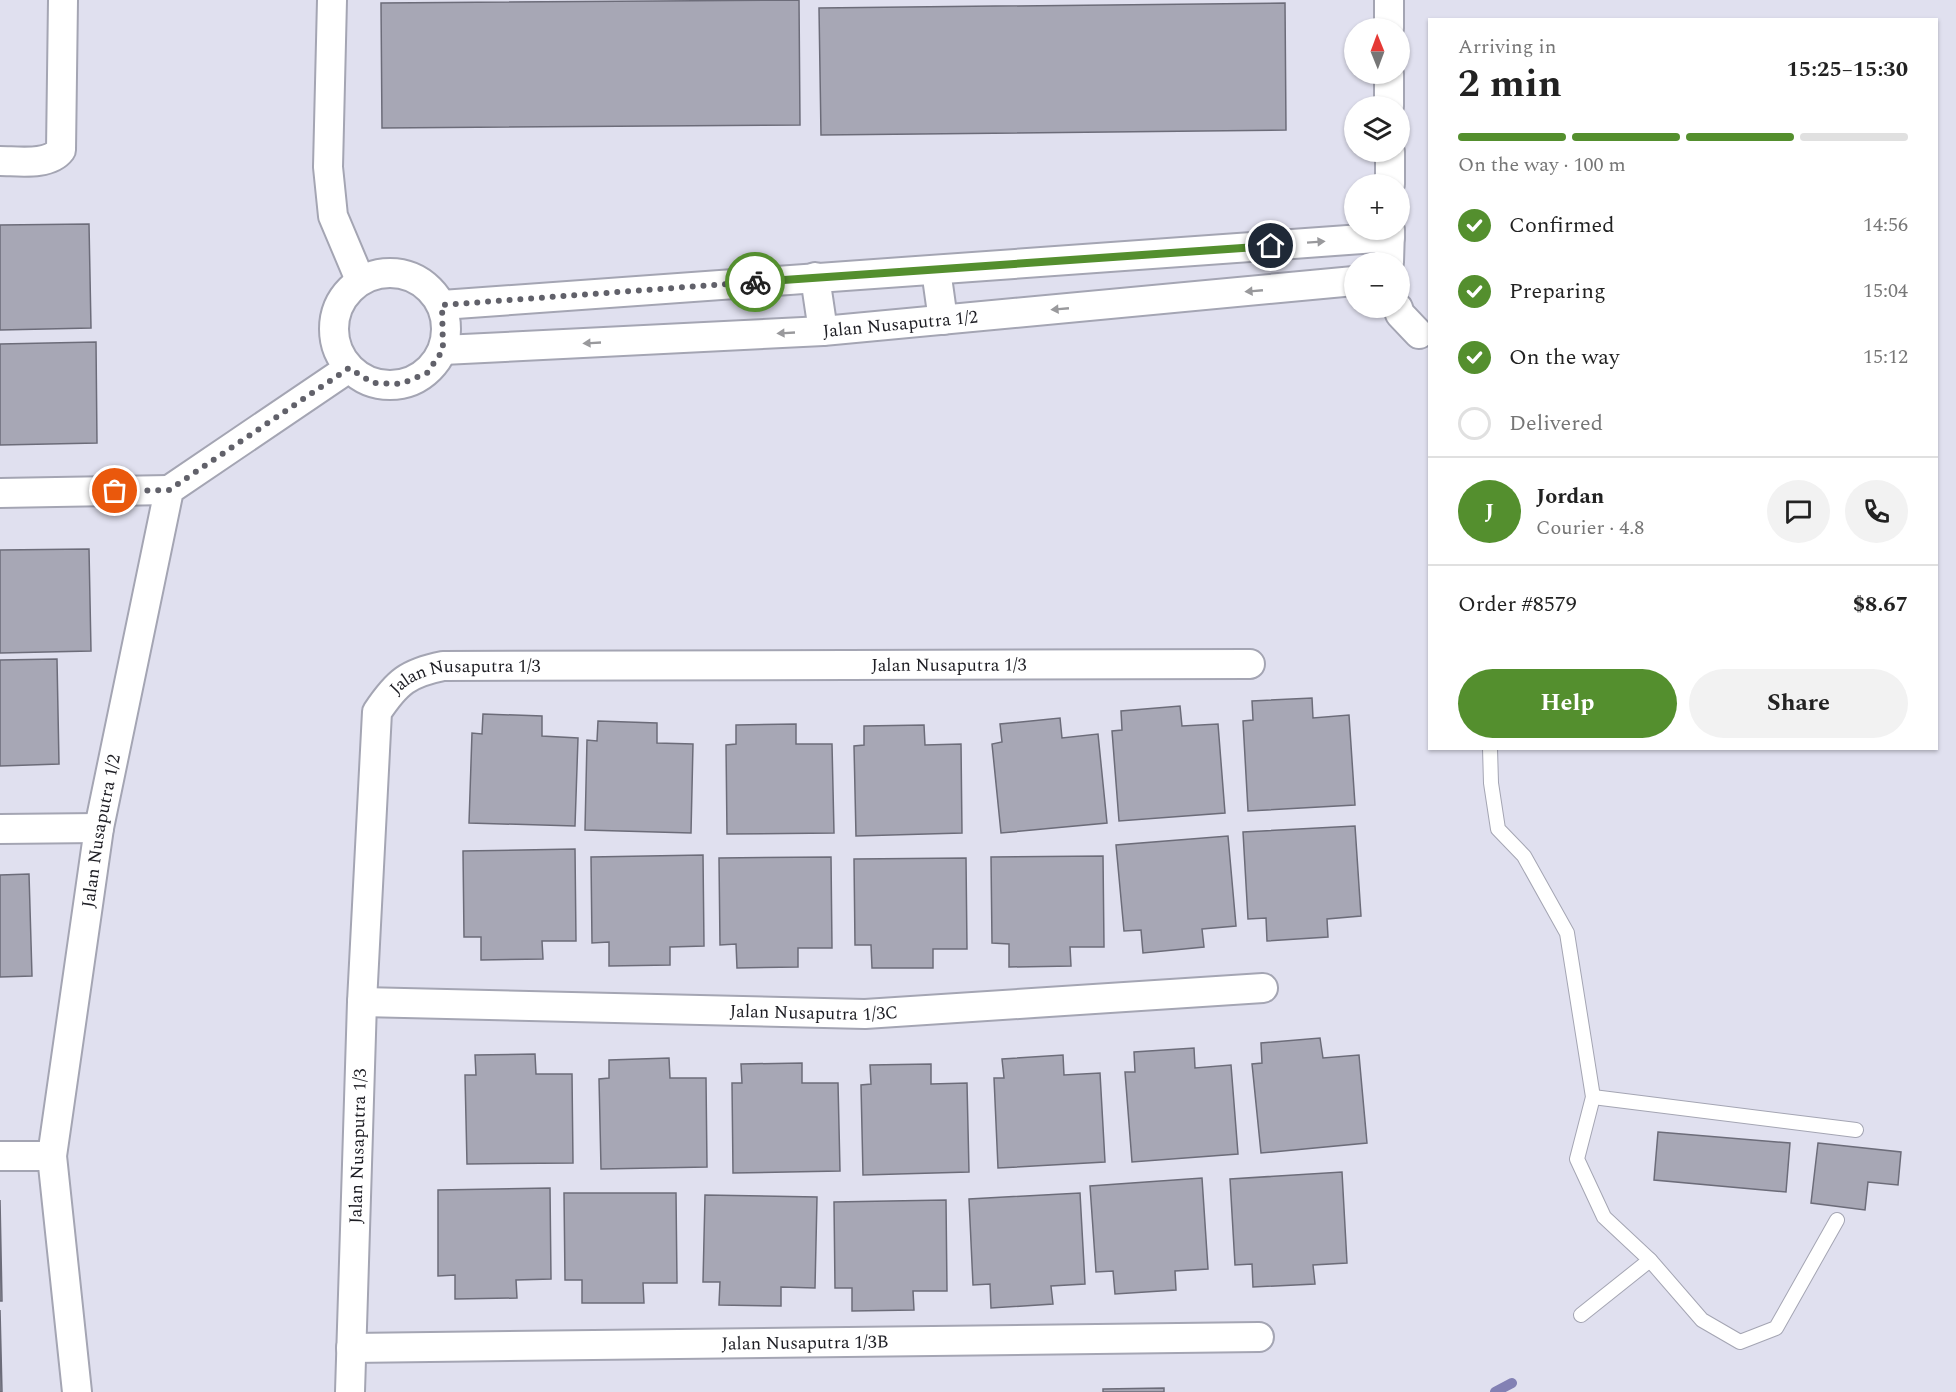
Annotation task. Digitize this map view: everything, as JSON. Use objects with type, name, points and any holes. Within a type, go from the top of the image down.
[{"type":"street","points":[[0,161],[46,160],[56,157],[61,150],[63,0]]},
{"type":"street","points":[[332,0],[328,167],[333,216],[360,280]]},
{"type":"street","points":[[1389,0],[1389,18]]},
{"type":"street","points":[[442,305],[815,277],[1390,243]]},
{"type":"street","points":[[936,270],[943,320]]},
{"type":"street","points":[[383,272],[407,274],[428,286],[442,305],[443,350],[427,373],[401,384],[373,383],[349,368],[336,347],[333,321],[342,298],[360,280],[383,272]]},
{"type":"street","points":[[815,277],[823,331]]},
{"type":"street","name":"Jalan Nusaputra 1/2","points":[[443,350],[823,331],[1344,282]]},
{"type":"street","points":[[1405,318],[1424,334]]},
{"type":"street","points":[[0,493],[169,490],[349,368]]},
{"type":"street","name":"Jalan Nusaputra 1/2","points":[[76,1392],[52,1156],[99,828],[169,490]]},
{"type":"street","name":"Jalan Nusaputra 1/3","points":[[350,1392],[362,1002],[377,712],[396,685],[419,671],[443,666],[1250,664]]},
{"type":"street","points":[[0,829],[99,828]]},
{"type":"street","name":"Jalan Nusaputra 1/3C","points":[[362,1002],[865,1014],[1263,988]]},
{"type":"street","points":[[0,1156],[52,1156]]},
{"type":"street","name":"Jalan Nusaputra 1/3B","points":[[351,1348],[1259,1337]]},
{"type":"lane","points":[[1490,750],[1491,783],[1498,829],[1524,856],[1566,933],[1593,1096],[1577,1159],[1604,1217],[1650,1260],[1702,1320],[1740,1342],[1776,1328],[1837,1220]]},
{"type":"lane","points":[[1593,1096],[1856,1130]]},
{"type":"lane","points":[[1581,1315],[1650,1260]]},
{"type":"building","points":[[799,0],[800,125],[382,128],[381,3]]},
{"type":"building","points":[[1285,3],[1286,130],[821,135],[819,8]]},
{"type":"building","points":[[89,224],[91,328],[0,330],[0,225]]},
{"type":"building","points":[[96,342],[97,443],[0,445],[0,344]]},
{"type":"building","points":[[89,549],[91,651],[0,653],[0,550]]},
{"type":"building","points":[[57,659],[59,764],[0,766],[0,660]]},
{"type":"building","points":[[1312,698],[1313,718],[1349,715],[1355,805],[1248,811],[1243,721],[1253,720],[1252,701]]},
{"type":"building","points":[[1180,706],[1182,726],[1218,724],[1225,813],[1119,821],[1112,731],[1122,730],[1121,711]]},
{"type":"building","points":[[483,714],[542,716],[542,736],[578,738],[575,826],[469,823],[472,733],[482,734]]},
{"type":"building","points":[[1060,718],[1062,738],[1098,734],[1107,823],[1001,833],[992,744],[1002,742],[1000,724]]},
{"type":"building","points":[[598,721],[657,723],[657,743],[693,744],[691,833],[585,830],[587,740],[597,741]]},
{"type":"building","points":[[796,724],[796,744],[832,744],[834,833],[727,834],[726,745],[736,744],[736,725]]},
{"type":"building","points":[[924,725],[925,745],[961,744],[962,833],[856,836],[854,746],[864,745],[864,726]]},
{"type":"building","points":[[1355,826],[1361,916],[1327,919],[1328,937],[1267,941],[1266,918],[1248,919],[1243,832]]},
{"type":"building","points":[[1228,836],[1236,926],[1202,929],[1204,947],[1143,953],[1141,930],[1124,931],[1116,845]]},
{"type":"building","points":[[575,849],[576,941],[542,941],[543,959],[481,960],[481,937],[464,937],[463,851]]},
{"type":"building","points":[[703,855],[704,946],[670,947],[670,965],[609,966],[609,942],[592,943],[591,857]]},
{"type":"building","points":[[1103,856],[1104,947],[1070,947],[1071,966],[1009,967],[1009,944],[992,943],[991,857]]},
{"type":"building","points":[[831,857],[832,948],[798,948],[798,967],[737,968],[736,944],[720,945],[719,858]]},
{"type":"building","points":[[966,858],[967,949],[933,949],[933,968],[872,968],[871,945],[855,945],[854,859]]},
{"type":"building","points":[[29,874],[32,976],[0,977],[0,875]]},
{"type":"building","points":[[1320,1038],[1323,1058],[1359,1055],[1367,1143],[1261,1153],[1252,1064],[1262,1063],[1261,1043]]},
{"type":"building","points":[[1194,1048],[1195,1068],[1231,1065],[1238,1154],[1132,1162],[1125,1072],[1135,1072],[1134,1052]]},
{"type":"building","points":[[535,1054],[536,1074],[572,1074],[573,1163],[467,1164],[465,1075],[476,1075],[475,1055]]},
{"type":"building","points":[[1063,1055],[1064,1075],[1100,1073],[1105,1162],[998,1168],[994,1078],[1004,1078],[1002,1059]]},
{"type":"building","points":[[669,1058],[670,1078],[706,1078],[707,1167],[601,1169],[599,1079],[609,1078],[609,1060]]},
{"type":"building","points":[[802,1063],[802,1083],[838,1083],[840,1171],[733,1173],[732,1083],[742,1083],[741,1064]]},
{"type":"building","points":[[931,1064],[931,1084],[967,1083],[969,1172],[863,1175],[861,1085],[871,1084],[870,1065]]},
{"type":"building","points":[[1658,1132],[1790,1143],[1786,1192],[1654,1180]]},
{"type":"building","points":[[1818,1143],[1901,1152],[1898,1185],[1868,1182],[1865,1210],[1811,1203]]},
{"type":"building","points":[[1342,1172],[1347,1263],[1313,1265],[1315,1284],[1253,1287],[1252,1264],[1235,1265],[1230,1179]]},
{"type":"building","points":[[1202,1178],[1208,1269],[1175,1271],[1176,1290],[1115,1294],[1113,1271],[1096,1272],[1090,1186]]},
{"type":"building","points":[[550,1188],[551,1279],[516,1280],[517,1298],[455,1299],[455,1275],[438,1276],[438,1190]]},
{"type":"building","points":[[564,1193],[676,1193],[677,1283],[643,1283],[644,1303],[582,1303],[582,1280],[565,1280]]},
{"type":"building","points":[[1080,1193],[1085,1284],[1051,1286],[1053,1304],[991,1308],[990,1284],[973,1285],[969,1199]]},
{"type":"building","points":[[705,1195],[817,1197],[815,1288],[781,1287],[781,1306],[719,1305],[720,1282],[703,1282]]},
{"type":"building","points":[[0,1200],[2,1301],[0,1301]]},
{"type":"building","points":[[946,1200],[947,1291],[913,1291],[914,1310],[852,1311],[852,1288],[835,1288],[834,1202]]},
{"type":"building","points":[[0,1310],[2,1392],[0,1392]]},
{"type":"building","points":[[1164,1388],[1164,1392],[1103,1392],[1103,1389]]},
{"type":"waterway","points":[[1495,1392],[1512,1383]]},
{"type":"way so far","points":[[115,491],[169,490],[349,368],[373,383],[401,384],[427,373],[443,350],[442,305],[755,282]]},
{"type":"route","points":[[755,282],[1271,246]]}]
